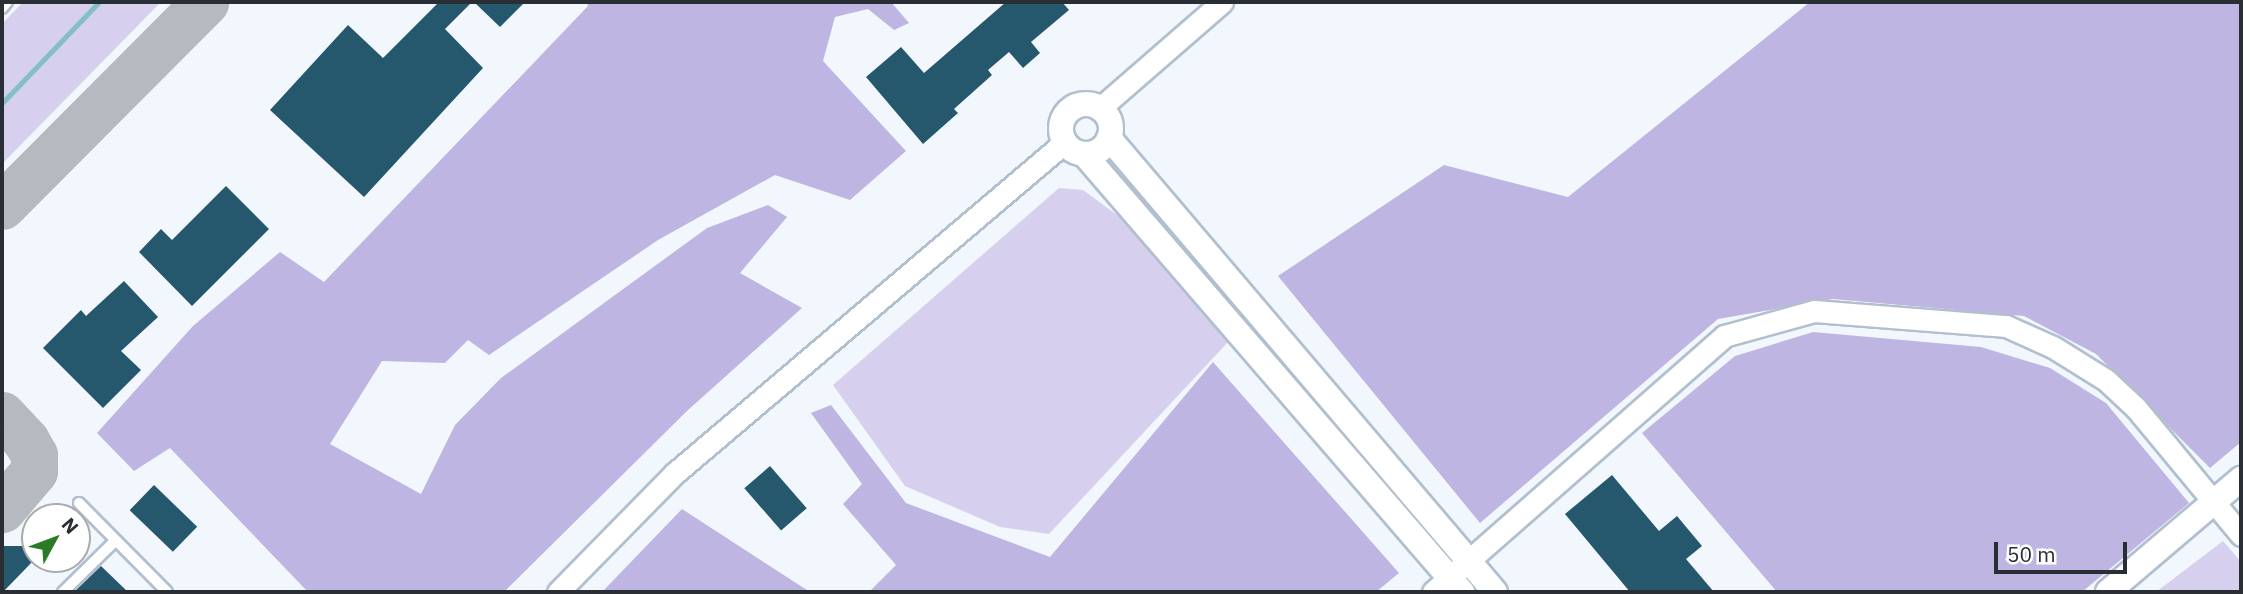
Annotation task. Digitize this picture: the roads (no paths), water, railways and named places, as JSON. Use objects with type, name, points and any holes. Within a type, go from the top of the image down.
[{"type":"street","points":[[1100,108],[1222,2]]},
{"type":"street","points":[[558,592],[675,473],[1075,148],[1100,150],[1109,138],[1110,122],[1100,108],[1083,105],[1068,112],[1062,127],[1075,148],[1448,587],[1467,559],[1724,336],[1814,311],[2006,326],[2053,347],[2106,380],[2136,408],[2241,535]]},
{"type":"street","points":[[1109,138],[1495,592]]},
{"type":"street","points":[[2108,592],[2241,479]]},
{"type":"lane","points":[[2,8],[8,2]]},
{"type":"lane","points":[[91,516],[167,592]]},
{"type":"lane","points":[[64,592],[115,541]]},
{"type":"waterway","points":[[2,103],[99,2]]}]
